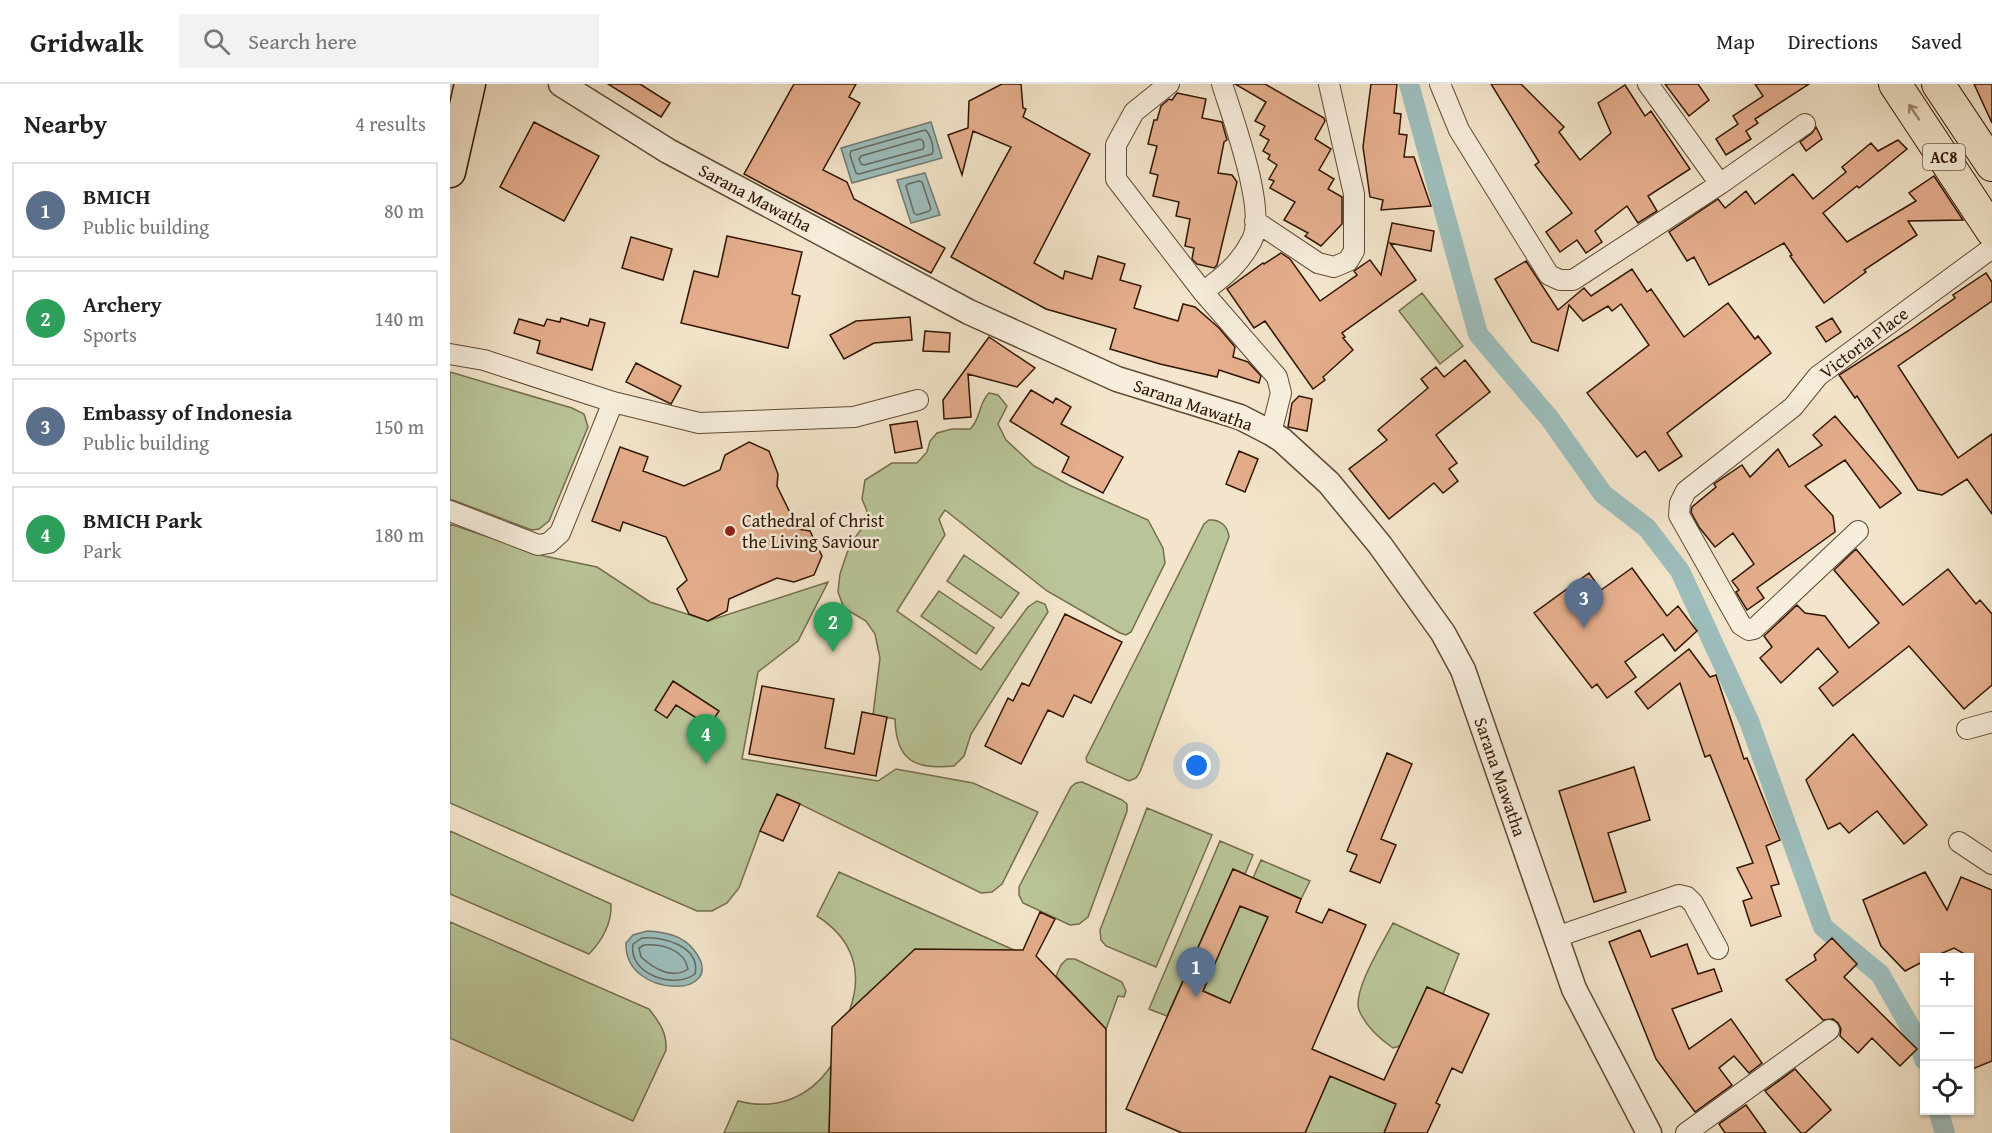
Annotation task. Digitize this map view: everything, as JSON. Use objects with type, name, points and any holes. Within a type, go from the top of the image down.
[{"type":"highway","name":"AC8","points":[[1895,84],[1992,231]]},
{"type":"highway","name":"AC8","points":[[1938,84],[1988,149]]},
{"type":"main road","points":[[450,172],[470,84]]},
{"type":"street","name":"Sarana Mawatha","points":[[561,84],[668,151],[969,312],[1117,379],[1240,417],[1271,433],[1282,440],[1329,483],[1380,545],[1443,633],[1463,670],[1574,989],[1649,1133]]},
{"type":"street","points":[[1169,84],[1134,112],[1116,145],[1116,179],[1203,292],[1277,377],[1281,393],[1271,433]]},
{"type":"street","points":[[1203,292],[1231,271],[1254,238],[1251,174],[1222,84]]},
{"type":"street","points":[[1255,221],[1318,263],[1334,267],[1348,261],[1354,250],[1354,194],[1329,84]]},
{"type":"street","points":[[1440,84],[1459,130],[1549,275],[1560,280],[1573,280],[1720,184],[1805,124]]},
{"type":"street","points":[[1648,84],[1720,184]]},
{"type":"street","name":"Victoria Place","points":[[1858,531],[1754,629],[1749,630],[1741,625],[1679,515],[1680,503],[1686,491],[1792,407],[1818,376],[1992,248]]},
{"type":"street","points":[[450,354],[484,360],[613,402],[699,423],[854,417],[918,400]]},
{"type":"street","points":[[450,511],[538,545],[549,543],[560,533],[613,402]]},
{"type":"street","points":[[1967,729],[1992,722]]},
{"type":"street","points":[[1959,842],[1992,864]]},
{"type":"street","points":[[1556,937],[1680,896],[1687,897],[1693,903],[1718,949]]},
{"type":"street","points":[[1686,1133],[1830,1030]]},
{"type":"green space","points":[[1422,293],[1463,346],[1440,364],[1399,311]]},
{"type":"green space","points":[[450,372],[572,408],[584,414],[588,427],[549,521],[539,529],[532,530],[450,499]]},
{"type":"green space","points":[[989,393],[998,395],[1007,406],[998,424],[1006,440],[1034,466],[1069,485],[1148,520],[1163,548],[1165,563],[1131,632],[1126,635],[1047,591],[945,510],[939,519],[945,535],[897,611],[981,670],[1028,607],[1037,601],[1045,604],[1048,612],[971,734],[964,756],[954,766],[928,766],[910,760],[904,753],[899,745],[895,719],[873,715],[880,658],[875,634],[866,621],[844,608],[838,592],[840,574],[852,542],[864,525],[867,511],[862,499],[865,480],[892,463],[917,463],[927,452],[930,441],[937,433],[952,429],[970,429]]},
{"type":"green space","points":[[1209,520],[1223,524],[1229,537],[1140,772],[1136,778],[1129,781],[1087,762],[1086,758],[1204,524]]},
{"type":"green space","points":[[450,524],[544,556],[597,567],[650,602],[708,621],[828,582],[798,641],[758,672],[742,759],[878,781],[896,769],[973,783],[1038,812],[1002,884],[992,892],[981,893],[800,804],[760,831],[739,888],[727,903],[712,911],[697,911],[450,803]]},
{"type":"green space","points":[[964,555],[1019,593],[1001,618],[947,581]]},
{"type":"green space","points":[[939,591],[994,628],[976,654],[921,616]]},
{"type":"green space","points":[[1082,782],[1122,800],[1127,804],[1127,811],[1088,917],[1079,924],[1070,925],[1023,903],[1019,895],[1019,887],[1071,787]]},
{"type":"green space","points":[[1147,808],[1212,835],[1156,967],[1106,946],[1101,940],[1100,930]]},
{"type":"green space","points":[[450,831],[611,904],[608,925],[594,949],[589,954],[450,894]]},
{"type":"green space","points":[[1220,841],[1253,855],[1245,874],[1233,869],[1167,1016],[1149,1009]]},
{"type":"green space","points":[[1261,860],[1310,881],[1301,899],[1253,878]]},
{"type":"green space","points":[[839,872],[1014,950],[849,1012],[855,983],[852,958],[839,935],[817,916]]},
{"type":"green space","points":[[1240,906],[1268,917],[1230,1003],[1203,991]]},
{"type":"green space","points":[[450,922],[649,1009],[662,1028],[666,1050],[633,1121],[450,1038]]},
{"type":"green space","points":[[1393,923],[1459,954],[1443,994],[1427,987],[1400,1046],[1393,1048],[1365,1021],[1359,1010],[1358,1002],[1364,979]]},
{"type":"green space","points":[[1067,959],[1075,959],[1122,982],[1126,991],[1124,997],[1118,996],[1106,1029],[1056,976]]},
{"type":"green space","points":[[831,1066],[829,1133],[724,1133],[738,1101],[765,1104],[790,1099],[813,1086]]},
{"type":"green space","points":[[1330,1076],[1396,1104],[1384,1133],[1305,1133]]},
{"type":"water","points":[[931,122],[942,158],[852,183],[841,148]]},
{"type":"water","points":[[925,173],[940,215],[911,223],[897,180]]},
{"type":"water","points":[[647,931],[673,935],[689,945],[702,966],[699,978],[689,984],[673,986],[657,983],[641,975],[630,962],[626,943],[633,935]]},
{"type":"building","points":[[608,84],[640,84],[670,103],[661,117]]},
{"type":"building","points":[[794,84],[856,84],[849,97],[860,103],[823,170],[847,182],[854,199],[945,248],[931,273],[744,174]]},
{"type":"building","points":[[1002,84],[1021,84],[1023,108],[1026,109],[1023,117],[1090,154],[1034,263],[1063,279],[1065,271],[1092,279],[1098,256],[1125,264],[1120,280],[1141,286],[1134,308],[1178,321],[1183,304],[1195,307],[1219,328],[1235,347],[1233,357],[1248,362],[1261,376],[1259,383],[1219,370],[1217,377],[1160,364],[1110,349],[1116,329],[1046,309],[951,257],[1011,147],[973,131],[962,175],[948,135],[968,128],[969,101]]},
{"type":"building","points":[[1235,84],[1265,84],[1324,118],[1325,121],[1315,139],[1331,149],[1319,170],[1334,179],[1328,189],[1342,197],[1342,224],[1321,246],[1305,236],[1308,233],[1284,220],[1295,202],[1270,188],[1274,181],[1269,179],[1277,165],[1268,159],[1270,155],[1263,151],[1269,140],[1260,135],[1265,126],[1255,121],[1266,102]]},
{"type":"building","points":[[1371,84],[1397,84],[1394,113],[1401,114],[1399,134],[1407,135],[1404,157],[1414,157],[1431,206],[1381,210],[1383,200],[1370,197],[1363,147]]},
{"type":"building","points":[[1491,84],[1521,84],[1564,127],[1559,132],[1580,160],[1611,133],[1598,103],[1625,85],[1645,116],[1651,111],[1690,169],[1648,196],[1657,211],[1638,223],[1627,206],[1595,231],[1602,242],[1586,253],[1577,240],[1560,252],[1546,232],[1572,213],[1535,165],[1539,162]]},
{"type":"building","points":[[1665,84],[1698,84],[1709,100],[1689,116]]},
{"type":"building","points":[[1755,84],[1809,84],[1755,119],[1758,123],[1746,131],[1751,139],[1726,155],[1716,139],[1738,124],[1733,116],[1763,96]]},
{"type":"building","points":[[1974,84],[1992,84],[1992,123]]},
{"type":"building","points":[[1177,93],[1206,99],[1202,118],[1222,122],[1227,140],[1224,142],[1218,173],[1232,175],[1237,182],[1217,265],[1214,268],[1197,264],[1192,259],[1194,248],[1185,246],[1190,219],[1176,216],[1179,202],[1153,196],[1158,175],[1150,173],[1157,146],[1148,144],[1154,120],[1157,120],[1161,106],[1169,99],[1172,100]]},
{"type":"building","points":[[534,122],[599,156],[564,221],[500,187]]},
{"type":"building","points":[[1816,127],[1822,139],[1806,151],[1800,142]]},
{"type":"building","points":[[1898,140],[1907,149],[1859,188],[1857,186],[1823,213],[1847,242],[1916,201],[1909,193],[1934,176],[1963,220],[1908,221],[1917,235],[1864,270],[1866,272],[1824,303],[1790,256],[1792,255],[1784,243],[1709,285],[1694,257],[1687,261],[1669,232],[1718,199],[1725,208],[1746,191],[1755,204],[1793,174],[1813,199],[1846,172],[1842,167],[1871,143],[1878,151]]},
{"type":"building","points":[[1392,223],[1434,231],[1431,251],[1390,243],[1416,280],[1342,333],[1345,337],[1343,338],[1353,350],[1323,377],[1325,380],[1313,389],[1265,321],[1254,328],[1227,289],[1281,253],[1290,259],[1320,301],[1357,275],[1354,271],[1370,260],[1381,275]]},
{"type":"building","points":[[727,236],[802,252],[792,294],[800,296],[788,348],[681,323],[694,271],[718,277]]},
{"type":"building","points":[[631,237],[672,249],[663,280],[622,268]]},
{"type":"building","points":[[1526,261],[1558,310],[1584,288],[1591,296],[1632,269],[1647,292],[1651,289],[1684,337],[1728,303],[1755,339],[1758,336],[1771,353],[1667,433],[1682,456],[1659,471],[1645,451],[1637,457],[1587,393],[1649,345],[1621,304],[1612,311],[1608,306],[1583,321],[1569,305],[1558,351],[1532,342],[1495,279]]},
{"type":"building","points":[[1986,273],[1992,282],[1992,301],[1898,366],[1958,458],[1992,434],[1992,514],[1967,479],[1942,495],[1918,490],[1857,396],[1855,398],[1839,375],[1908,331],[1955,298],[1953,295]]},
{"type":"building","points":[[910,317],[912,340],[874,343],[844,359],[830,335],[856,321]]},
{"type":"building","points":[[561,318],[588,326],[590,319],[605,323],[592,370],[537,353],[540,341],[514,333],[519,319],[544,326],[547,319],[560,322]]},
{"type":"building","points":[[1832,318],[1841,332],[1826,342],[1816,327]]},
{"type":"building","points":[[925,331],[950,333],[949,352],[923,351]]},
{"type":"building","points":[[989,337],[1035,368],[1017,387],[968,374],[971,417],[944,419],[943,400]]},
{"type":"building","points":[[1465,360],[1490,392],[1436,435],[1457,463],[1449,469],[1458,481],[1443,493],[1434,483],[1389,519],[1349,469],[1387,440],[1378,430],[1428,388],[1421,379],[1436,367],[1444,377]]},
{"type":"building","points":[[636,363],[681,386],[671,404],[626,382]]},
{"type":"building","points":[[1031,390],[1053,403],[1056,398],[1071,407],[1061,424],[1123,457],[1103,493],[1062,472],[1069,457],[1010,421]]},
{"type":"building","points":[[1299,396],[1312,399],[1307,431],[1288,427],[1292,403]]},
{"type":"building","points":[[1835,416],[1901,493],[1880,508],[1845,460],[1805,486],[1833,516],[1835,532],[1757,588],[1764,598],[1747,610],[1736,592],[1739,590],[1732,581],[1754,564],[1733,533],[1715,547],[1699,527],[1691,512],[1692,507],[1716,487],[1714,484],[1742,465],[1750,477],[1778,449],[1789,467],[1822,445],[1813,435]]},
{"type":"building","points":[[917,421],[922,448],[895,453],[890,425]]},
{"type":"building","name":"Cathedral of Christ the Living Saviour","points":[[749,442],[769,451],[778,474],[777,486],[798,529],[810,531],[822,556],[814,575],[794,582],[777,578],[729,599],[727,611],[708,621],[689,614],[677,589],[687,580],[666,537],[623,522],[620,531],[592,521],[620,447],[648,457],[643,471],[684,486],[720,470],[725,455]]},
{"type":"building","points":[[1239,451],[1258,459],[1245,492],[1226,484]]},
{"type":"building","points":[[1856,549],[1903,605],[1948,569],[1976,604],[1980,600],[1992,614],[1992,685],[1964,709],[1909,646],[1833,706],[1819,688],[1838,672],[1818,648],[1781,683],[1760,658],[1772,647],[1764,636],[1797,605],[1805,613],[1825,616],[1849,648],[1879,623],[1834,570]]},
{"type":"building","points":[[1632,568],[1667,616],[1678,606],[1697,631],[1675,651],[1663,634],[1625,662],[1636,677],[1607,698],[1597,684],[1592,688],[1534,613],[1589,573],[1601,590]]},
{"type":"building","points":[[1065,614],[1122,642],[1091,703],[1074,695],[1063,717],[1048,710],[1021,764],[985,746],[1008,698],[1013,701],[1022,683],[1029,686]]},
{"type":"building","points":[[1689,649],[1710,677],[1716,675],[1744,759],[1747,758],[1780,840],[1766,846],[1779,884],[1771,886],[1781,916],[1751,926],[1743,901],[1752,898],[1737,868],[1753,863],[1710,755],[1705,757],[1680,683],[1648,709],[1635,692]]},
{"type":"building","points":[[673,681],[719,711],[709,726],[676,705],[667,718],[655,710]]},
{"type":"building","points":[[762,686],[834,699],[825,748],[854,754],[862,712],[887,717],[876,776],[749,754]]},
{"type":"building","points":[[1853,734],[1927,825],[1904,844],[1877,811],[1849,833],[1840,823],[1828,829],[1806,780]]},
{"type":"building","points":[[1387,753],[1412,764],[1381,839],[1396,845],[1380,883],[1350,871],[1357,855],[1347,851]]},
{"type":"building","points":[[1634,767],[1650,820],[1608,833],[1626,892],[1594,902],[1559,791]]},
{"type":"building","points":[[777,794],[800,804],[783,841],[760,831]]},
{"type":"building","points":[[1233,869],[1301,899],[1296,912],[1322,923],[1329,909],[1366,925],[1312,1049],[1384,1080],[1427,987],[1489,1014],[1462,1073],[1452,1068],[1436,1103],[1440,1105],[1427,1133],[1384,1133],[1396,1104],[1330,1076],[1305,1133],[1182,1133],[1126,1109]],"holes":[[[1240,906],[1268,917],[1230,1003],[1203,991]]]},
{"type":"building","points":[[1925,872],[1947,910],[1961,877],[1992,890],[1992,1061],[1974,1068],[1974,953],[1963,953],[1954,948],[1942,953],[1920,953],[1920,963],[1905,971],[1881,946],[1863,900]]},
{"type":"building","points":[[1040,912],[1055,919],[1036,956],[1106,1029],[1106,1133],[829,1133],[832,1027],[915,949],[1023,950]]},
{"type":"building","points":[[1640,930],[1651,957],[1687,944],[1698,974],[1714,969],[1722,991],[1672,1009],[1689,1049],[1731,1019],[1762,1063],[1749,1073],[1734,1056],[1719,1068],[1732,1085],[1695,1112],[1656,1059],[1609,942]]},
{"type":"building","points":[[1832,938],[1857,964],[1844,977],[1917,1049],[1900,1066],[1872,1038],[1858,1053],[1840,1036],[1841,1029],[1838,1023],[1833,1019],[1823,1020],[1786,980],[1816,960],[1814,955]]},
{"type":"building","points":[[1795,1069],[1831,1110],[1805,1133],[1801,1133],[1765,1091]]},
{"type":"building","points":[[1746,1105],[1766,1133],[1725,1133],[1719,1124]]},
{"type":"waterway","points":[[1409,84],[1478,334],[1550,419],[1603,494],[1647,528],[1680,571],[1749,721],[1823,927],[1880,974],[1920,1044]]},
{"type":"waterway","points":[[1940,1115],[1945,1133]]},
{"type":"place","name":"Cathedral of Christ the Living Saviour","points":[[730,531]]},
{"type":"place","name":"Embassy of Indonesia","points":[[1584,628]]},
{"type":"place","name":"Archery","points":[[833,652]]},
{"type":"place","name":"BMICH Park","points":[[706,764]]},
{"type":"place","name":"BMICH","points":[[1196,997]]}]
